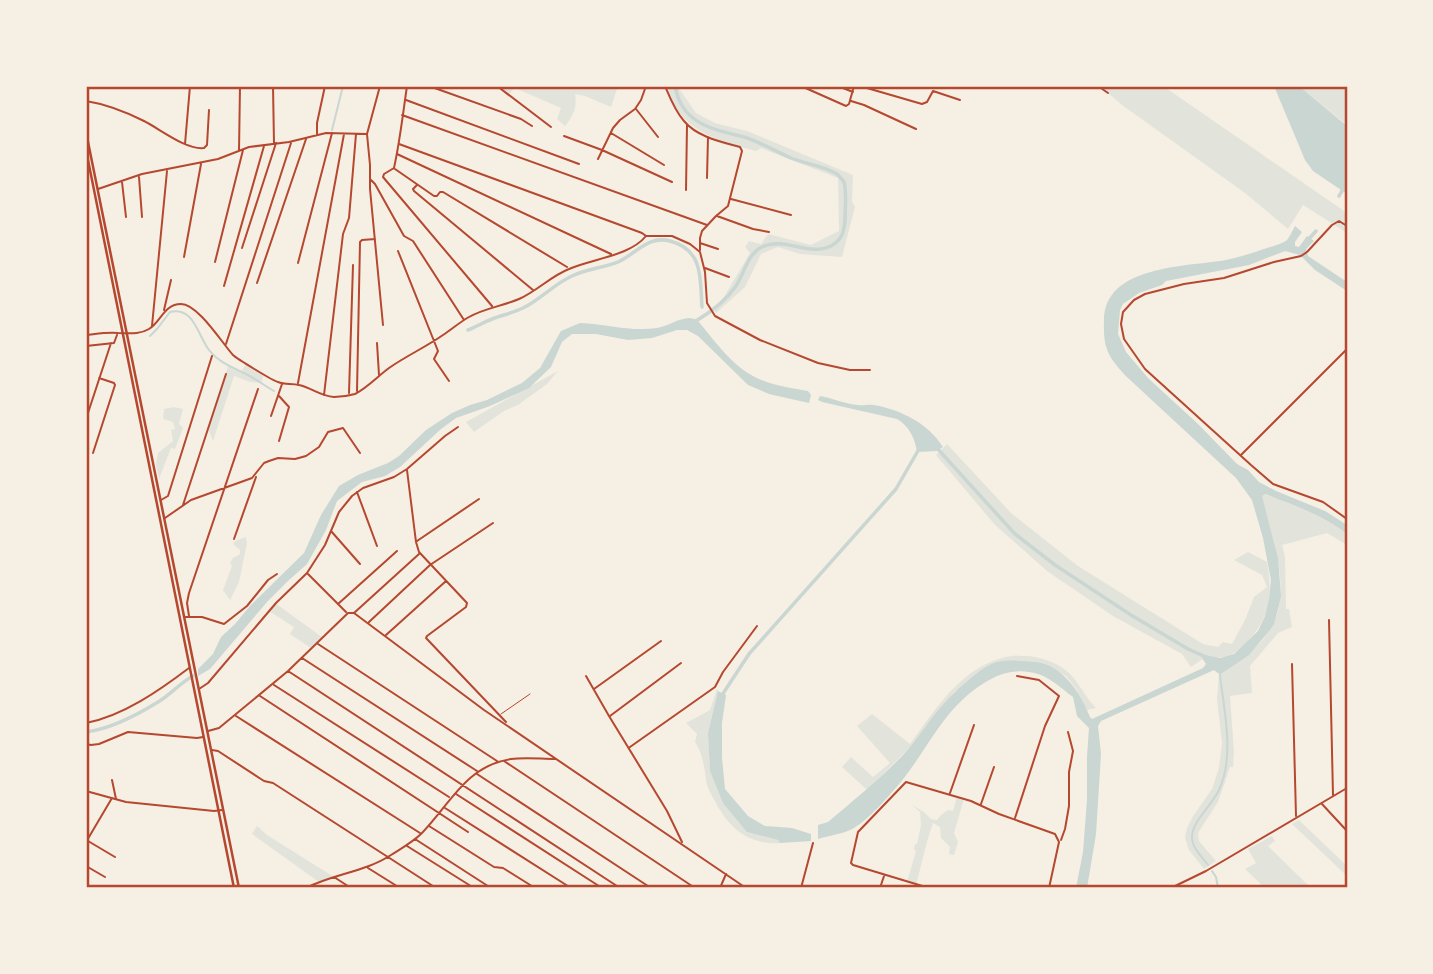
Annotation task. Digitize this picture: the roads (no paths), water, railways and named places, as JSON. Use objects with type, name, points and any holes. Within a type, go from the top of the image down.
[{"type":"main road","points":[[86,132],[193,672]]},
{"type":"main road","points":[[86,150],[186,616],[193,672],[211,751],[236,888]]},
{"type":"main road","points":[[197,690],[204,737],[221,810]]},
{"type":"street","points":[[186,144],[190,86]]},
{"type":"street","points":[[239,151],[240,86]]},
{"type":"street","points":[[242,248],[275,144],[273,86]]},
{"type":"street","points":[[318,135],[317,123],[325,86]]},
{"type":"street","points":[[380,86],[367,134],[383,326]]},
{"type":"street","points":[[407,86],[394,168],[383,176],[492,307]]},
{"type":"street","points":[[429,86],[521,119],[532,126]]},
{"type":"street","points":[[497,86],[551,127]]},
{"type":"street","points":[[598,159],[610,133],[616,124],[635,108],[646,86]]},
{"type":"street","points":[[665,86],[687,124],[708,137],[740,147],[742,151],[727,208],[701,233],[699,243],[709,309],[760,340],[818,363],[843,369],[870,370]]},
{"type":"street","points":[[801,86],[847,106],[854,86]]},
{"type":"street","points":[[838,86],[853,92]]},
{"type":"street","points":[[860,86],[922,104],[927,102],[933,91],[960,100]]},
{"type":"street","points":[[1098,86],[1108,93]]},
{"type":"street","points":[[405,100],[579,164]]},
{"type":"street","points":[[86,101],[142,120],[198,149],[207,146],[209,110]]},
{"type":"street","points":[[850,101],[916,129]]},
{"type":"street","points":[[635,108],[658,136]]},
{"type":"street","points":[[402,115],[707,225]]},
{"type":"street","points":[[686,190],[687,124]]},
{"type":"street","points":[[298,263],[332,133]]},
{"type":"street","points":[[97,189],[139,175],[218,159],[244,149],[332,133],[367,134]]},
{"type":"street","points":[[298,384],[344,133]]},
{"type":"street","points":[[324,395],[343,234],[349,218],[356,133]]},
{"type":"street","points":[[610,133],[664,165]]},
{"type":"street","points":[[564,136],[672,182]]},
{"type":"street","points":[[707,178],[708,137]]},
{"type":"street","points":[[257,283],[306,138]]},
{"type":"street","points":[[225,344],[228,342],[292,142]]},
{"type":"street","points":[[399,144],[646,236],[672,236],[700,252]]},
{"type":"street","points":[[224,286],[264,145]]},
{"type":"street","points":[[215,262],[244,149]]},
{"type":"street","points":[[397,154],[611,255]]},
{"type":"street","points":[[184,257],[201,163]]},
{"type":"street","points":[[394,168],[435,196],[443,192],[569,269]]},
{"type":"street","points":[[152,327],[167,169]]},
{"type":"street","points":[[139,175],[142,217]]},
{"type":"street","points":[[370,180],[375,184],[404,236],[413,241],[464,320]]},
{"type":"street","points":[[122,181],[126,217]]},
{"type":"street","points":[[417,184],[414,191],[534,291]]},
{"type":"street","points":[[730,198],[791,215]]},
{"type":"street","points":[[716,216],[769,232]]},
{"type":"street","points":[[1347,226],[1339,221],[1332,225],[1301,256],[1224,278],[1145,294],[1134,300],[1124,312],[1121,324],[1124,339],[1136,358],[1152,375],[1273,484],[1322,502],[1347,519]]},
{"type":"street","points":[[86,335],[145,331],[152,327],[165,311],[183,304],[199,315],[237,358],[275,381],[298,384],[324,395],[349,395],[358,392],[398,361],[464,320],[534,291],[569,269],[630,248],[646,236]]},
{"type":"street","points":[[358,392],[360,242],[376,239]]},
{"type":"street","points":[[699,243],[718,249]]},
{"type":"street","points":[[398,251],[438,351],[434,359],[449,381]]},
{"type":"street","points":[[349,395],[353,265]]},
{"type":"street","points":[[704,267],[729,277]]},
{"type":"street","points":[[165,311],[171,280]]},
{"type":"street","points":[[86,346],[115,342],[117,333]]},
{"type":"street","points":[[86,419],[111,343]]},
{"type":"street","points":[[377,343],[379,376]]},
{"type":"street","points":[[1241,456],[1347,349]]},
{"type":"street","points":[[160,501],[168,496],[212,356]]},
{"type":"street","points":[[183,506],[226,374]]},
{"type":"street","points":[[93,453],[115,385],[99,378]]},
{"type":"street","points":[[271,416],[282,383]]},
{"type":"street","points":[[258,389],[187,597],[186,616],[208,618],[224,624],[242,611],[268,580],[277,574]]},
{"type":"street","points":[[279,396],[289,407],[279,441]]},
{"type":"street","points":[[234,539],[256,475],[264,463],[273,459],[292,460],[306,456],[319,447],[327,432],[340,428],[345,430],[360,453]]},
{"type":"street","points":[[197,690],[208,682],[276,604],[307,573],[322,551],[339,512],[357,492],[407,469],[458,428]]},
{"type":"street","points":[[407,469],[416,541],[420,553],[466,602],[466,606],[426,638],[509,725]]},
{"type":"street","points":[[164,519],[191,500],[256,475]]},
{"type":"street","points":[[357,492],[377,546]]},
{"type":"street","points":[[416,541],[479,499]]},
{"type":"street","points":[[369,623],[430,565],[493,523]]},
{"type":"street","points":[[331,531],[359,565]]},
{"type":"street","points":[[338,604],[397,551]]},
{"type":"street","points":[[354,613],[420,553]]},
{"type":"street","points":[[307,573],[348,613],[354,613],[369,623],[484,709],[746,888]]},
{"type":"street","points":[[385,635],[446,581]]},
{"type":"street","points":[[207,731],[216,729],[259,696],[348,613]]},
{"type":"street","points":[[1329,620],[1334,795]]},
{"type":"street","points":[[629,748],[715,687],[757,626]]},
{"type":"street","points":[[594,690],[661,641]]},
{"type":"street","points":[[317,643],[499,762]]},
{"type":"street","points":[[301,658],[652,888]]},
{"type":"street","points":[[609,716],[681,663]]},
{"type":"street","points":[[1292,664],[1297,817]]},
{"type":"street","points":[[86,723],[158,691],[190,667]]},
{"type":"street","points":[[288,671],[620,888]]},
{"type":"street","points":[[1015,820],[1045,726],[1059,696],[1039,680],[1017,676]]},
{"type":"street","points":[[586,677],[669,814],[682,843]]},
{"type":"street","points":[[273,684],[450,798]]},
{"type":"street","points":[[259,696],[468,832]]},
{"type":"street","points":[[234,715],[421,834]]},
{"type":"street","points":[[949,794],[974,725]]},
{"type":"street","points":[[86,744],[99,744],[128,732],[204,737]]},
{"type":"street","points":[[1049,888],[1070,800],[1069,772],[1073,749],[1068,732]]},
{"type":"street","points":[[211,751],[218,751],[263,781],[273,783],[436,888]]},
{"type":"street","points":[[306,888],[367,867],[415,839],[440,813],[454,793],[477,772],[499,762],[517,758],[556,759]]},
{"type":"street","points":[[504,761],[695,888]]},
{"type":"street","points":[[981,805],[994,767]]},
{"type":"street","points":[[113,779],[116,800]]},
{"type":"street","points":[[929,888],[853,865],[851,862],[858,832],[904,782],[981,805],[1053,833],[1059,842]]},
{"type":"street","points":[[1171,888],[1206,871],[1347,788]]},
{"type":"street","points":[[86,791],[130,803],[221,810]]},
{"type":"street","points":[[454,793],[602,888]]},
{"type":"street","points":[[112,799],[86,841],[115,857]]},
{"type":"street","points":[[1321,803],[1347,831]]},
{"type":"street","points":[[444,807],[571,888]]},
{"type":"street","points":[[429,825],[494,867],[503,868],[535,888]]},
{"type":"street","points":[[415,839],[491,888]]},
{"type":"street","points":[[801,888],[813,843]]},
{"type":"street","points":[[406,845],[474,888]]},
{"type":"street","points":[[86,866],[105,877]]},
{"type":"street","points":[[367,867],[400,888]]},
{"type":"street","points":[[720,888],[726,874]]},
{"type":"street","points":[[880,888],[884,875]]},
{"type":"street","points":[[334,877],[351,888]]},
{"type":"lane","points":[[499,715],[530,694]]},
{"type":"waterway","points":[[332,130],[343,86]]},
{"type":"waterway","points":[[675,86],[679,99],[692,118],[712,128],[753,140],[791,158],[832,171],[843,181],[845,190],[845,224],[838,241],[822,249],[779,244],[762,247],[750,259],[727,297],[696,321]]},
{"type":"waterway","points":[[1339,196],[1347,182]]},
{"type":"waterway","points":[[1308,240],[1316,231]]},
{"type":"waterway","points":[[468,330],[523,308],[572,276],[618,262],[649,243],[662,240],[681,245],[695,258],[700,276],[702,307]]},
{"type":"waterway","points":[[150,336],[170,312],[185,313],[217,358],[274,391]]},
{"type":"waterway","points":[[936,447],[1015,534],[1055,565],[1131,615],[1206,657]]},
{"type":"waterway","points":[[722,697],[749,654],[896,489],[919,449]]},
{"type":"waterway","points":[[1208,865],[1195,849],[1192,837],[1195,825],[1219,790],[1224,776],[1227,733],[1220,675]]},
{"type":"waterway","points":[[86,732],[114,725],[141,712],[193,676]]},
{"type":"waterway","points":[[1212,871],[1218,888]]}]
